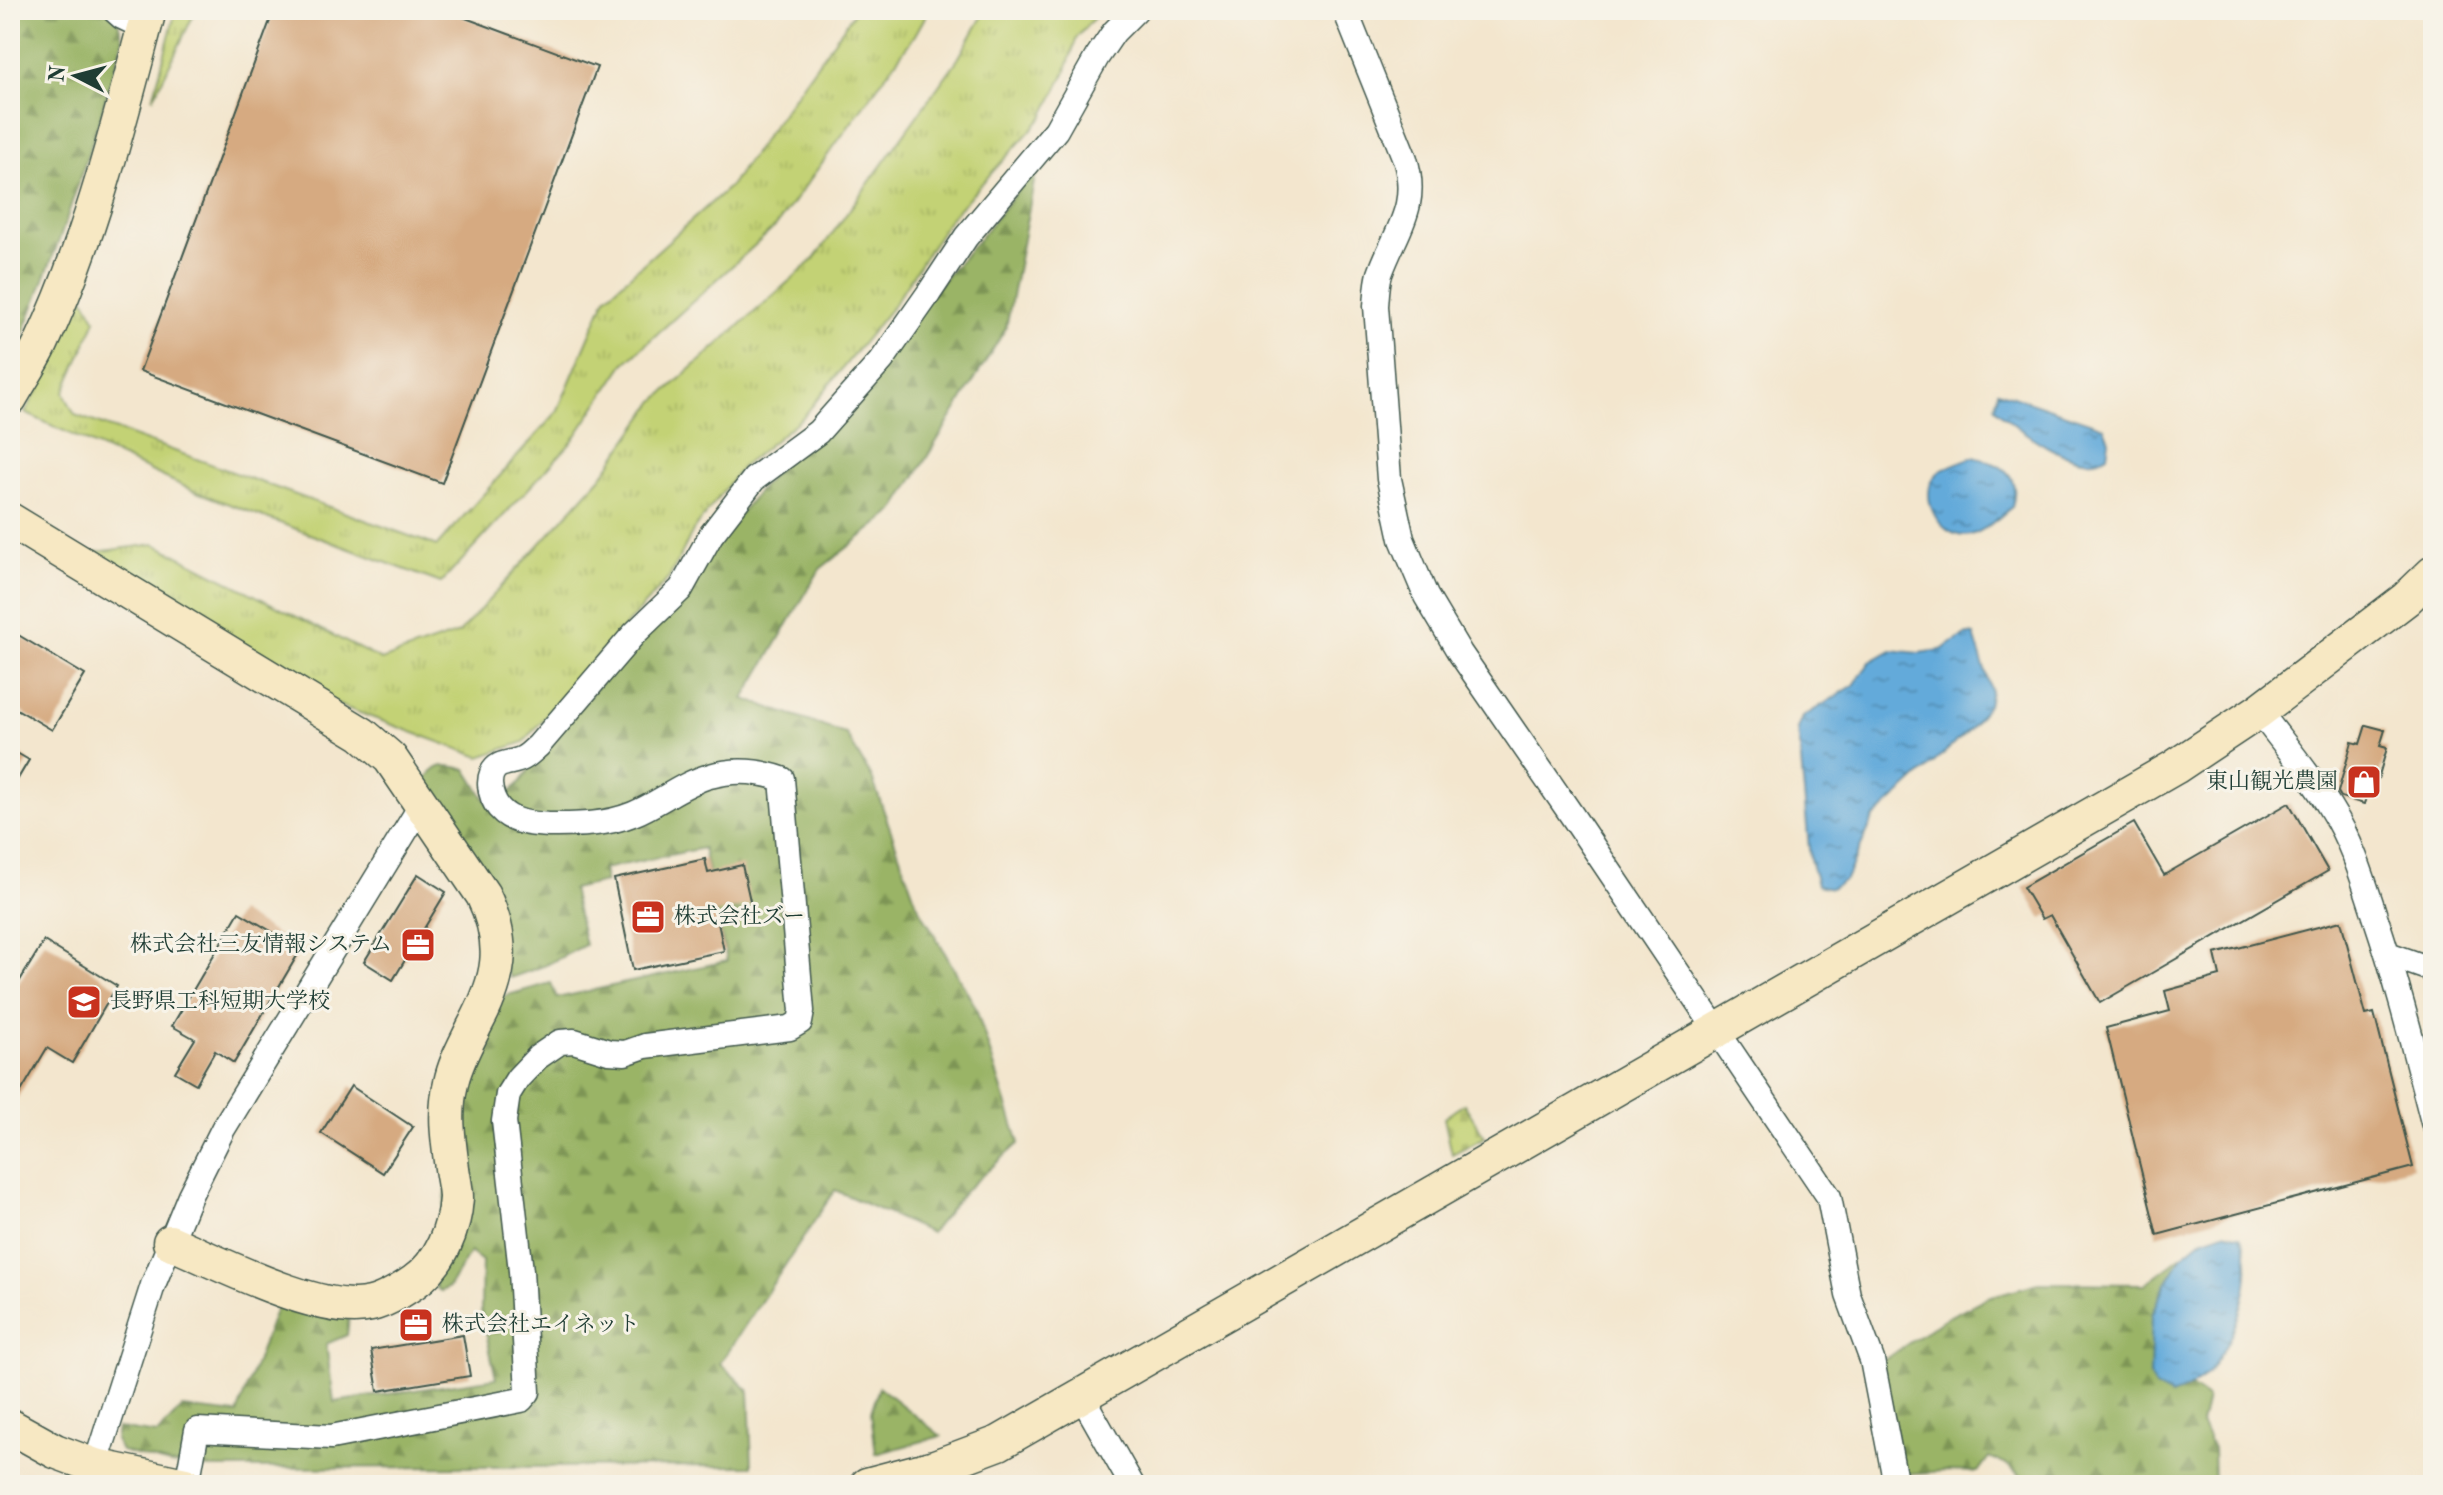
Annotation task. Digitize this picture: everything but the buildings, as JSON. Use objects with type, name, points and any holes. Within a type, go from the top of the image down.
[{"type":"street","points":[[10,398],[40,345],[79,251],[116,136],[147,19],[122,17],[114,10]]},
{"type":"street","points":[[10,1426],[92,1475],[186,1485],[197,1430],[331,1437],[521,1400],[528,1392],[522,1286],[504,1121],[508,1094],[518,1078],[538,1057],[560,1042],[574,1041],[609,1052],[625,1053],[645,1046],[790,1028],[800,1022],[802,1011],[782,779],[765,773],[738,771],[711,775],[635,813],[603,824],[559,825],[530,824],[509,817],[497,806],[491,792],[490,777],[498,766],[524,757],[538,746],[634,634],[681,589],[711,535],[754,479],[818,432],[882,360],[966,237],[1056,130],[1097,57],[1114,32],[1136,10]]},
{"type":"street","points":[[1345,10],[1412,180],[1403,224],[1378,278],[1376,306],[1389,479],[1402,539],[1426,596],[1460,653],[1829,1197],[1848,1295],[1872,1360],[1896,1485]]},
{"type":"street","points":[[10,520],[362,734],[390,758],[483,895],[494,917],[498,938],[497,969],[492,990],[460,1054],[446,1114],[456,1196],[452,1224],[442,1251],[426,1274],[396,1294],[369,1305],[337,1306],[273,1286],[170,1242]]},
{"type":"street","points":[[867,1485],[935,1467],[999,1443],[2175,767],[2259,711],[2406,599],[2433,573]]},
{"type":"street","points":[[2259,711],[2337,819],[2362,876],[2388,954],[2433,1122]]},
{"type":"street","points":[[92,1475],[149,1299],[190,1195],[223,1129],[422,804]]},
{"type":"street","points":[[2388,954],[2433,970]]},
{"type":"street","points":[[1081,1395],[1132,1485]]},
{"type":"green space","points":[[10,10],[110,10],[123,39],[61,235],[23,334],[10,354]]},
{"type":"green space","points":[[176,10],[196,10],[153,99]]},
{"type":"green space","points":[[856,10],[929,10],[915,35],[776,226],[624,364],[571,443],[441,583],[194,491],[25,413],[83,296],[96,320],[64,393],[75,415],[437,546],[557,412],[606,297],[730,186]]},
{"type":"green space","points":[[986,10],[1101,10],[1077,37],[1065,73],[1043,117],[950,218],[892,307],[804,416],[742,467],[694,529],[669,578],[524,742],[480,757],[330,702],[88,553],[155,544],[381,660],[459,633],[601,477],[655,401],[814,259],[958,59]]},
{"type":"green space","points":[[1037,166],[1006,328],[894,511],[820,569],[744,699],[846,734],[872,778],[917,904],[975,1006],[1019,1143],[965,1191],[931,1233],[835,1190],[720,1363],[749,1391],[752,1466],[203,1468],[170,1464],[121,1451],[115,1440],[117,1428],[157,1434],[182,1408],[237,1414],[279,1300],[349,1316],[347,1335],[326,1344],[334,1402],[496,1378],[481,1310],[482,1261],[470,1252],[449,1287],[441,1291],[435,1283],[459,1084],[504,996],[551,983],[557,998],[727,961],[703,848],[603,869],[605,882],[572,889],[585,945],[546,965],[510,978],[427,788],[427,778],[440,767],[466,769],[490,807],[518,785],[761,488],[978,240]]},
{"type":"green space","points":[[1464,1104],[1485,1137],[1452,1154],[1444,1118]]},
{"type":"green space","points":[[2183,1255],[2152,1315],[2171,1396],[2191,1387],[2207,1398],[2201,1424],[2213,1448],[2214,1485],[2074,1485],[2057,1472],[2031,1485],[2009,1466],[1989,1457],[1978,1472],[1903,1474],[1881,1362],[1944,1319],[1988,1297],[2039,1283],[2145,1284]]},
{"type":"green space","points":[[879,1387],[941,1436],[876,1454],[871,1412]]},
{"type":"water","points":[[1998,391],[2104,427],[2109,440],[2107,455],[2095,460],[2080,459],[2032,438],[1995,408]]},
{"type":"water","points":[[1973,457],[1993,463],[2007,472],[2012,479],[2014,496],[2012,507],[1986,527],[1970,535],[1959,535],[1949,531],[1934,514],[1929,492],[1938,473]]},
{"type":"water","points":[[1967,634],[1974,635],[1991,690],[1988,705],[1971,728],[1873,819],[1846,879],[1831,888],[1817,885],[1810,859],[1798,728],[1803,717],[1854,685],[1870,662],[1891,650],[1919,653],[1941,650]]},
{"type":"water","points":[[2224,1232],[2240,1236],[2247,1268],[2246,1287],[2235,1326],[2208,1372],[2191,1386],[2171,1396],[2156,1388],[2150,1376],[2152,1315],[2183,1255],[2201,1240]]},
{"type":"place","name":"東山観光農園","points":[[2364,782]]},
{"type":"place","name":"株式会社ズー","points":[[648,917]]},
{"type":"place","name":"株式会社三友情報システム","points":[[418,945]]},
{"type":"place","name":"長野県工科短期大学校","points":[[84,1002]]},
{"type":"place","name":"株式会社エイネット","points":[[416,1325]]}]
